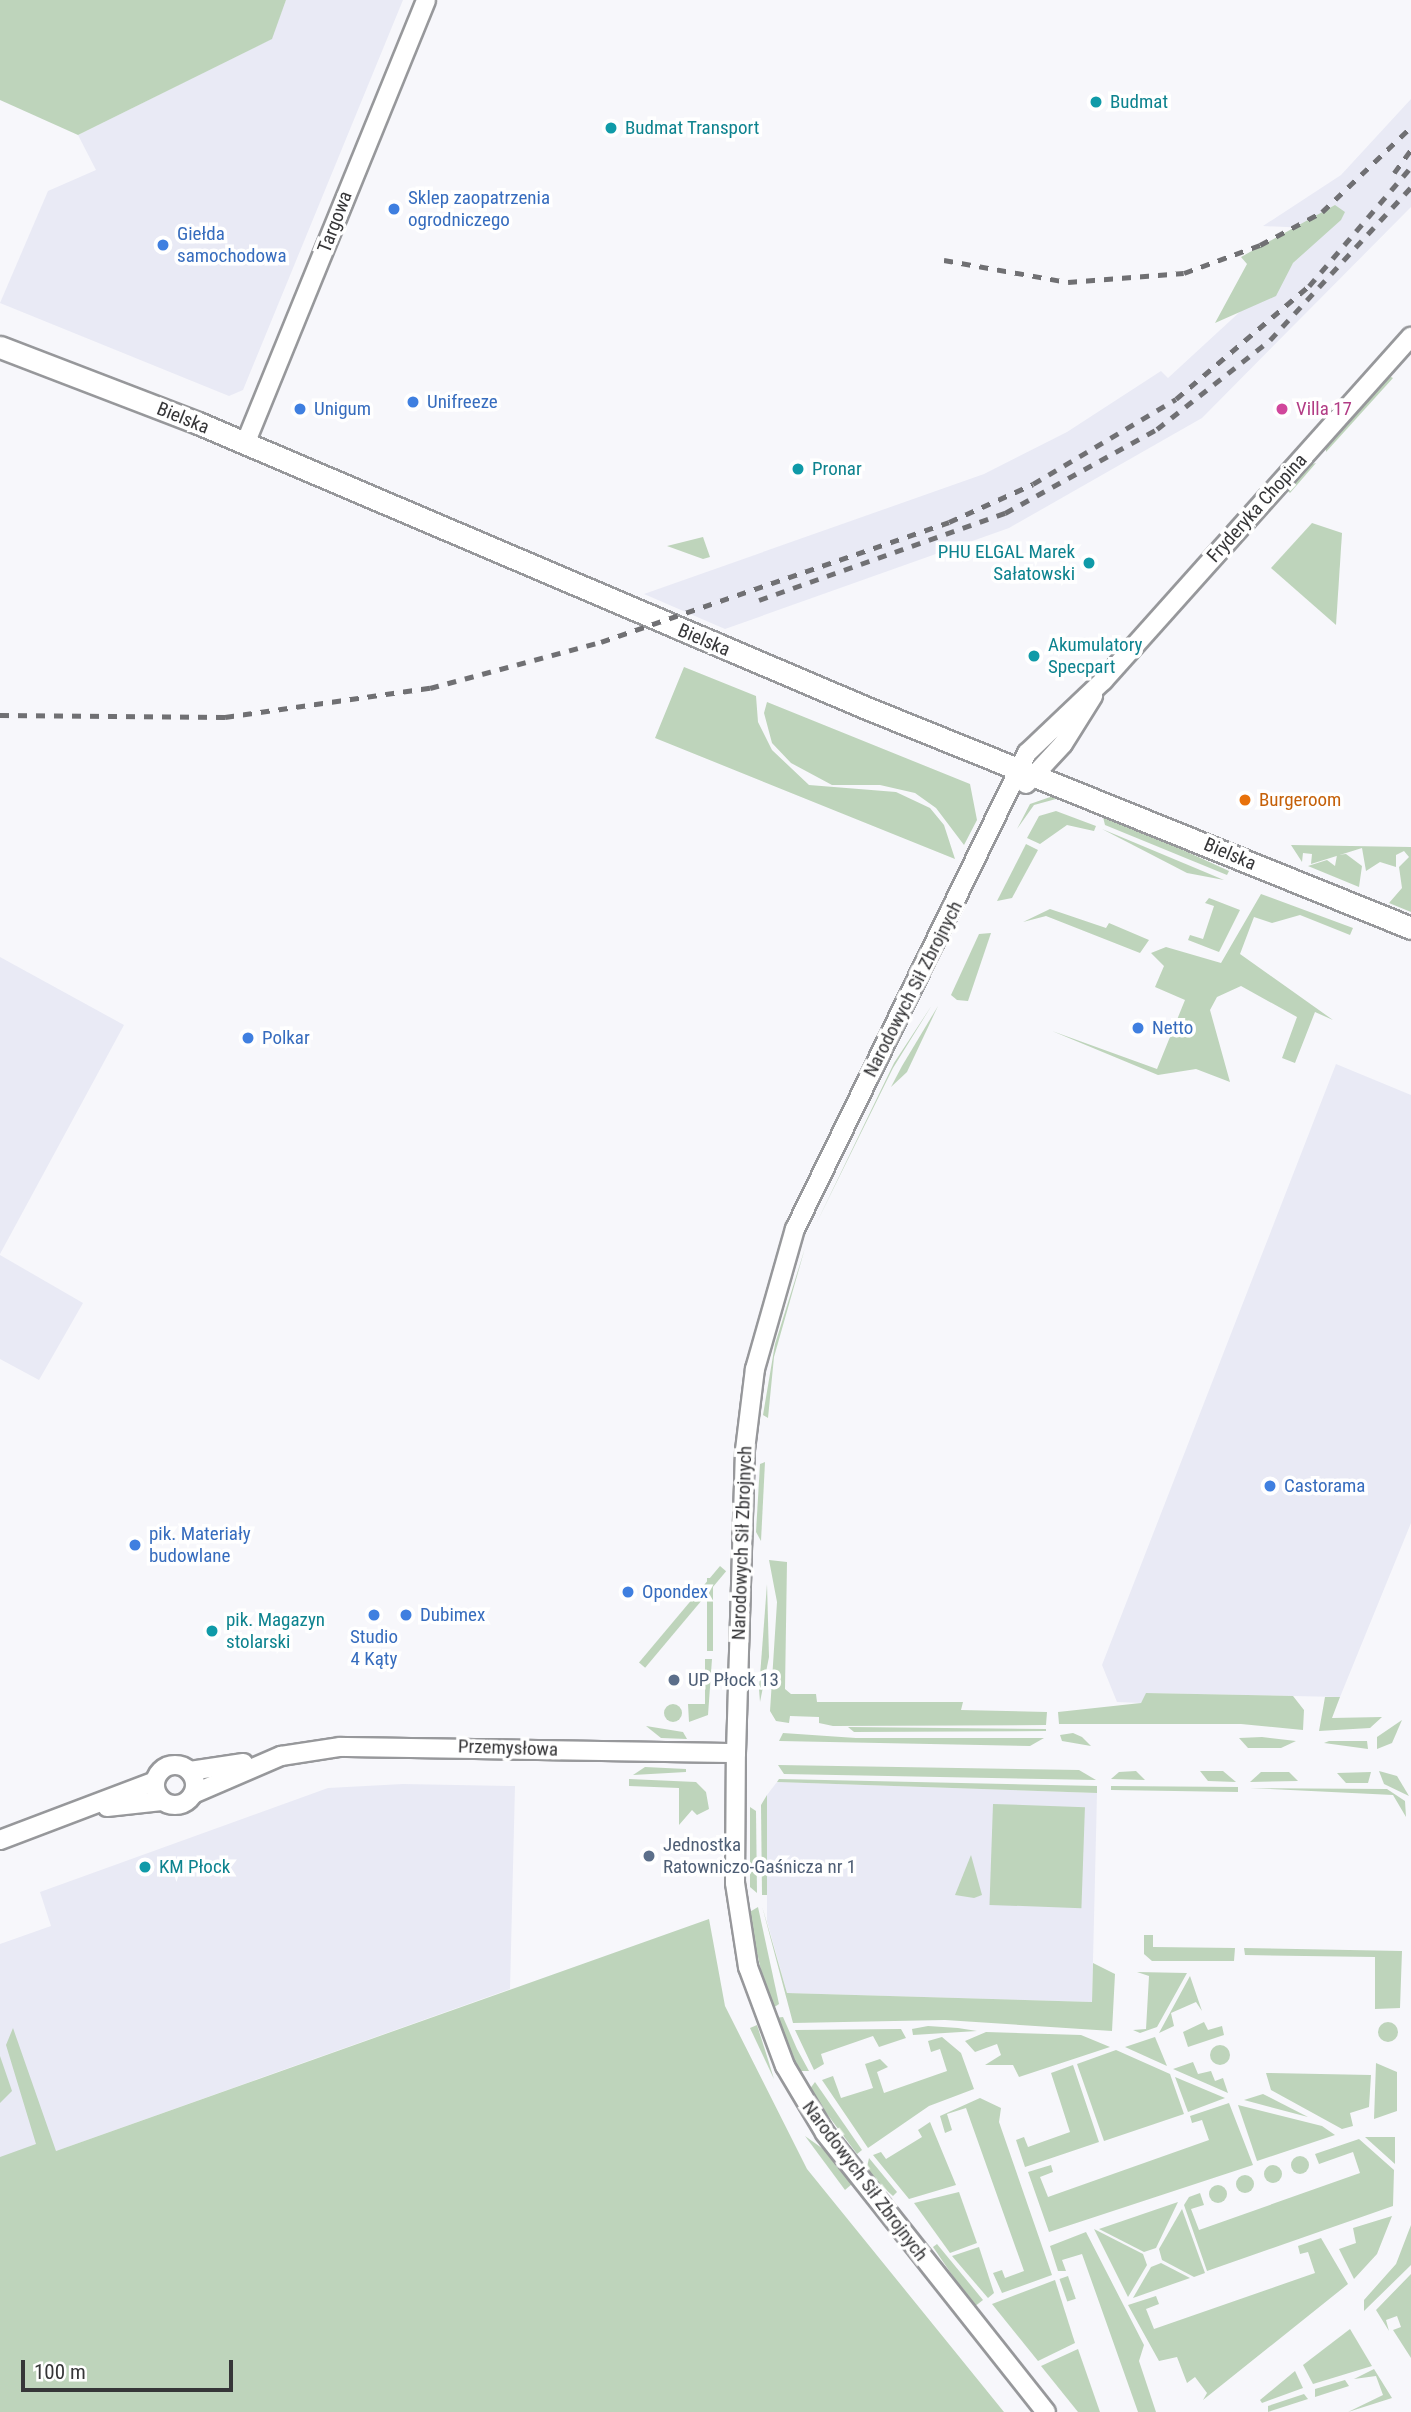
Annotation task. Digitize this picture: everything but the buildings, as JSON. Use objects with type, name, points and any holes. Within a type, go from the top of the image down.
[{"type":"main road","name":"Bielska","points":[[0,347],[245,444],[1411,928]]},
{"type":"street","name":"Targowa","points":[[245,444],[426,0]]},
{"type":"street","name":"Fryderyka Chopina","points":[[1028,771],[1042,734],[1103,681],[1411,336]]},
{"type":"street","name":"Narodowych Sił Zbrojnych","points":[[1028,771],[1007,803],[815,1185],[768,1307],[745,1450],[736,1753],[739,1924],[754,1991],[785,2066],[850,2167],[1046,2412]]},
{"type":"street","name":"Przemysłowa","points":[[190,1771],[359,1746],[736,1753]]},
{"type":"street","name":"Przemysłowa","points":[[193,1794],[281,1756]]},
{"type":"street","points":[[0,1840],[82,1811],[155,1780],[169,1765],[190,1771],[193,1794],[181,1804],[162,1801],[82,1811]]},
{"type":"street","points":[[155,1780],[162,1801]]},
{"type":"shaded area","name":"Giełda samochodowa","points":[[286,0],[403,0],[243,390],[229,396],[0,303],[48,191],[96,170],[78,135],[271,39]]},
{"type":"shaded area","points":[[1411,99],[1411,207],[1202,418],[1009,528],[725,629],[644,594],[984,474],[1067,432],[1161,371],[1168,378],[1330,229],[1263,226],[1341,175]]},
{"type":"shaded area","points":[[0,957],[124,1025],[0,1254]]},
{"type":"shaded area","points":[[1336,1064],[1411,1095],[1411,1523],[1340,1697],[1147,1693],[1141,1703],[1117,1702],[1102,1665]]},
{"type":"shaded area","points":[[0,1255],[83,1303],[39,1380],[0,1359]]},
{"type":"shaded area","points":[[777,1782],[1097,1793],[1092,2002],[787,1993],[767,1921],[767,1795]]},
{"type":"shaded area","points":[[403,1784],[515,1786],[510,1989],[0,2171],[0,1944],[51,1926],[40,1892],[328,1788]]},
{"type":"green space","points":[[0,0],[286,0],[272,39],[78,135],[0,100]]},
{"type":"green space","points":[[1335,205],[1345,212],[1341,220],[1293,263],[1276,296],[1215,323],[1247,264],[1241,257]]},
{"type":"green space","points":[[1387,375],[1393,378],[1326,452],[1326,445]]},
{"type":"green space","points":[[1316,463],[1290,493],[1286,489],[1308,465]]},
{"type":"green space","points":[[1312,523],[1342,533],[1336,625],[1271,568]]},
{"type":"green space","points":[[703,537],[710,557],[703,559],[667,546]]},
{"type":"green space","points":[[684,667],[756,696],[758,722],[772,750],[809,785],[896,792],[930,808],[944,825],[955,859],[655,738]]},
{"type":"green space","points":[[767,702],[970,784],[977,820],[964,845],[936,808],[915,793],[880,785],[832,785],[791,763],[772,743],[764,713]]},
{"type":"green space","points":[[1056,795],[1081,805],[1056,799],[1034,805],[1017,829],[1030,804]]},
{"type":"green space","points":[[1056,811],[1096,826],[1094,831],[1067,825],[1040,844],[1027,838],[1039,816]]},
{"type":"green space","points":[[1102,813],[1229,871],[1227,875],[1105,825]]},
{"type":"green space","points":[[1102,829],[1224,880],[1187,873]]},
{"type":"green space","points":[[1026,844],[1038,850],[1012,898],[997,901]]},
{"type":"green space","points":[[1291,845],[1411,847],[1411,912],[1389,903],[1402,888],[1399,867],[1409,857],[1404,851],[1396,855],[1396,867],[1380,862],[1366,871],[1362,848],[1311,864],[1312,854],[1303,853],[1302,862]]},
{"type":"green space","points":[[1346,854],[1362,866],[1359,887],[1308,866],[1327,860],[1335,866],[1337,855]]},
{"type":"green space","points":[[1261,894],[1353,928],[1350,935],[1300,915],[1272,923],[1254,917],[1240,954],[1333,1020],[1315,1012],[1295,1063],[1282,1058],[1297,1017],[1241,986],[1217,997],[1210,1010],[1230,1082],[1196,1069],[1158,1075],[1052,1031],[1157,1069],[1185,1000],[1155,987],[1164,966],[1151,953],[1166,947],[1221,963]]},
{"type":"green space","points":[[1209,898],[1240,910],[1219,952],[1188,940],[1190,935],[1203,939],[1214,906],[1205,903]]},
{"type":"green space","points":[[1050,909],[1106,928],[1109,923],[1149,940],[1140,953],[1046,916],[1023,922]]},
{"type":"green space","points":[[991,933],[968,1001],[957,1000],[951,995],[979,934]]},
{"type":"green space","points":[[932,1005],[893,1068],[815,1226],[894,1063]]},
{"type":"green space","points":[[938,1006],[907,1072],[891,1087],[902,1066]]},
{"type":"green space","points":[[805,1248],[774,1357],[768,1418],[763,1415],[775,1344]]},
{"type":"green space","points":[[765,1462],[761,1541],[756,1532],[760,1464]]},
{"type":"green space","points":[[769,1560],[787,1562],[785,1689],[791,1694],[816,1694],[817,1702],[963,1702],[961,1710],[1047,1712],[1046,1725],[833,1726],[819,1723],[819,1717],[790,1716],[789,1723],[776,1721],[770,1711],[777,1602]]},
{"type":"green space","points":[[720,1566],[726,1571],[645,1668],[639,1663]]},
{"type":"green space","points":[[707,1578],[713,1578],[713,1651],[707,1651]]},
{"type":"green space","points":[[767,1584],[769,1657],[760,1702],[759,1689]]},
{"type":"green space","points":[[705,1659],[712,1659],[708,1715],[689,1722],[688,1704],[705,1704]]},
{"type":"green space","points":[[1146,1693],[1293,1696],[1304,1710],[1303,1730],[1241,1724],[1059,1724],[1058,1712],[1141,1703]]},
{"type":"green space","points":[[1325,1697],[1340,1697],[1332,1718],[1382,1717],[1370,1728],[1319,1731]]},
{"type":"green space","points":[[669,1704],[677,1704],[682,1713],[680,1720],[669,1722],[664,1717],[664,1709]]},
{"type":"green space","points":[[1402,1720],[1392,1743],[1377,1749],[1377,1737]]},
{"type":"green space","points":[[646,1726],[683,1732],[687,1739],[661,1738]]},
{"type":"green space","points":[[848,1727],[1046,1729],[1046,1731],[854,1732]]},
{"type":"green space","points":[[783,1733],[856,1738],[1044,1738],[1030,1746],[779,1741]]},
{"type":"green space","points":[[1073,1733],[1091,1746],[1062,1741],[1060,1735]]},
{"type":"green space","points":[[1262,1737],[1296,1741],[1281,1748],[1248,1748],[1239,1738]]},
{"type":"green space","points":[[1329,1741],[1367,1741],[1368,1749],[1324,1743]]},
{"type":"green space","points":[[778,1765],[1079,1770],[1096,1780],[784,1774]]},
{"type":"green space","points":[[645,1767],[686,1769],[686,1772],[633,1775]]},
{"type":"green space","points":[[1136,1771],[1145,1780],[1111,1779],[1119,1772]]},
{"type":"green space","points":[[1200,1771],[1223,1771],[1236,1782],[1208,1781]]},
{"type":"green space","points":[[1379,1771],[1397,1776],[1409,1796],[1384,1784]]},
{"type":"green space","points":[[1261,1772],[1289,1772],[1298,1781],[1250,1782]]},
{"type":"green space","points":[[1371,1772],[1368,1783],[1346,1783],[1337,1773]]},
{"type":"green space","points":[[629,1779],[696,1782],[706,1792],[709,1809],[697,1815],[692,1810],[679,1825],[679,1788],[629,1786]]},
{"type":"green space","points":[[779,1779],[1097,1786],[1097,1793],[777,1782]]},
{"type":"green space","points":[[1111,1786],[1238,1787],[1238,1792],[1111,1790]]},
{"type":"green space","points":[[1250,1788],[1387,1789],[1405,1801],[1406,1817],[1393,1795]]},
{"type":"green space","points":[[767,1795],[767,1895],[762,1895],[761,1805]]},
{"type":"green space","points":[[993,1804],[1085,1807],[1081,1908],[989,1905]]},
{"type":"green space","points":[[750,1807],[756,1811],[757,1893],[750,1887]]},
{"type":"green space","points":[[971,1855],[982,1895],[974,1898],[955,1895]]},
{"type":"green space","points":[[762,1906],[787,1993],[1092,2002],[1093,1963],[1115,1974],[1112,2031],[945,2020],[793,2023]]},
{"type":"green space","points":[[758,1907],[779,2004],[770,2010],[748,1913]]},
{"type":"green space","points":[[709,1919],[725,2006],[807,2169],[1004,2412],[0,2412],[0,2157],[36,2144],[6,2045],[13,2028],[56,2151]]},
{"type":"green space","points":[[1144,1935],[1153,1935],[1153,1947],[1235,1948],[1234,1961],[1152,1961],[1144,1954]]},
{"type":"green space","points":[[1244,1948],[1402,1951],[1400,2008],[1375,2009],[1375,1957],[1245,1955]]},
{"type":"green space","points":[[1137,1972],[1187,1973],[1157,2027],[1140,2033],[1133,2030],[1146,2029],[1149,1976]]},
{"type":"green space","points":[[1190,1976],[1202,2011],[1196,2002],[1171,2013],[1174,2026],[1159,2033]]},
{"type":"green space","points":[[783,2017],[809,2071],[797,2071],[782,2040],[774,2018]]},
{"type":"green space","points":[[1204,2022],[1208,2030],[1222,2026],[1224,2035],[1188,2047],[1183,2032]]},
{"type":"green space","points":[[1388,2022],[1395,2025],[1398,2032],[1395,2039],[1388,2042],[1381,2039],[1378,2032],[1381,2025]]},
{"type":"green space","points":[[757,2025],[765,2050],[774,2079],[750,2028]]},
{"type":"green space","points":[[928,2026],[977,2031],[913,2035],[912,2029]]},
{"type":"green space","points":[[901,2029],[906,2038],[879,2047],[873,2036],[821,2054],[824,2064],[814,2070],[795,2030]]},
{"type":"green space","points":[[986,2032],[1081,2035],[1110,2047],[1019,2077],[1013,2065],[985,2065],[1001,2055],[997,2044],[975,2052],[965,2041]]},
{"type":"green space","points":[[942,2037],[961,2053],[974,2089],[929,2106],[868,2148],[822,2080],[833,2076],[841,2098],[873,2088],[865,2064],[880,2059],[888,2067],[877,2072],[884,2093],[947,2071],[940,2049],[931,2052],[928,2041]]},
{"type":"green space","points":[[1155,2037],[1167,2066],[1125,2047]]},
{"type":"green space","points":[[1220,2045],[1227,2048],[1230,2055],[1227,2062],[1220,2065],[1213,2062],[1210,2055],[1213,2048]]},
{"type":"green space","points":[[1116,2050],[1170,2074],[1184,2114],[1104,2141],[1077,2064]]},
{"type":"green space","points":[[0,2056],[12,2091],[0,2103]]},
{"type":"green space","points":[[1193,2062],[1198,2074],[1211,2071],[1215,2081],[1223,2078],[1228,2093],[1173,2069]]},
{"type":"green space","points":[[1376,2063],[1397,2072],[1397,2111],[1374,2119]]},
{"type":"green space","points":[[1073,2065],[1099,2142],[1025,2167],[1016,2140],[1024,2137],[1028,2147],[1070,2132],[1051,2073]]},
{"type":"green space","points":[[1266,2073],[1371,2075],[1369,2107],[1350,2113],[1353,2126],[1342,2129],[1271,2090]]},
{"type":"green space","points":[[1175,2077],[1225,2098],[1188,2112]]},
{"type":"green space","points":[[815,2082],[862,2150],[857,2154],[809,2090]]},
{"type":"green space","points":[[1263,2094],[1308,2117],[1244,2100]]},
{"type":"green space","points":[[980,2098],[1001,2108],[999,2122],[1052,2275],[1002,2293],[993,2273],[1002,2270],[1005,2278],[1024,2271],[966,2108],[947,2114],[952,2130],[945,2133],[940,2116]]},
{"type":"green space","points":[[1229,2103],[1253,2165],[1049,2232],[1028,2172],[1051,2165],[1053,2172],[1040,2177],[1048,2197],[1209,2140],[1202,2120],[1192,2123],[1190,2116]]},
{"type":"green space","points":[[1238,2105],[1322,2126],[1335,2135],[1257,2161]]},
{"type":"green space","points":[[930,2122],[956,2185],[909,2199],[873,2155],[881,2152],[886,2159],[922,2137],[918,2130]]},
{"type":"green space","points":[[805,2136],[826,2151],[852,2184],[845,2190]]},
{"type":"green space","points":[[1365,2137],[1395,2137],[1395,2164]]},
{"type":"green space","points":[[1359,2139],[1394,2170],[1393,2206],[1207,2271],[1184,2205],[1189,2197],[1200,2193],[1204,2205],[1191,2209],[1199,2230],[1360,2173],[1353,2152],[1319,2164],[1315,2154]]},
{"type":"green space","points":[[1300,2156],[1306,2159],[1309,2165],[1306,2171],[1300,2174],[1294,2171],[1291,2165],[1294,2159]]},
{"type":"green space","points":[[869,2158],[897,2192],[893,2196],[866,2172]]},
{"type":"green space","points":[[1273,2165],[1280,2167],[1280,2181],[1273,2183],[1266,2181],[1264,2174],[1266,2167]]},
{"type":"green space","points":[[1241,2175],[1249,2175],[1254,2184],[1252,2191],[1241,2193],[1236,2188],[1236,2180]]},
{"type":"green space","points":[[1218,2185],[1224,2188],[1227,2194],[1224,2200],[1218,2203],[1212,2200],[1209,2194],[1212,2188]]},
{"type":"green space","points":[[959,2192],[977,2243],[950,2253],[914,2203]]},
{"type":"green space","points":[[1178,2202],[1156,2248],[1144,2252],[1099,2229]]},
{"type":"green space","points":[[1182,2209],[1205,2273],[1194,2277],[1162,2260],[1159,2249]]},
{"type":"green space","points":[[1392,2216],[1377,2254],[1354,2279],[1339,2249],[1356,2243],[1353,2228]]},
{"type":"green space","points":[[1411,2225],[1411,2265],[1364,2311],[1364,2300],[1396,2264]]},
{"type":"green space","points":[[1094,2229],[1143,2254],[1147,2265],[1128,2297]]},
{"type":"green space","points":[[1086,2232],[1144,2345],[1139,2361],[1156,2412],[1138,2412],[1082,2254],[1062,2260],[1066,2271],[1058,2271],[1050,2246]]},
{"type":"green space","points":[[1321,2238],[1348,2284],[1203,2400],[1207,2393],[1195,2377],[1187,2383],[1177,2357],[1159,2361],[1128,2305],[1156,2296],[1159,2304],[1146,2309],[1154,2329],[1315,2273],[1308,2252],[1300,2254],[1298,2246]]},
{"type":"green space","points":[[937,2244],[983,2300],[974,2307],[933,2247]]},
{"type":"green space","points":[[979,2247],[994,2293],[988,2298],[952,2256]]},
{"type":"green space","points":[[1161,2263],[1190,2278],[1133,2298],[1151,2267]]},
{"type":"green space","points":[[1411,2274],[1411,2358],[1393,2330],[1401,2327],[1397,2316],[1386,2320],[1389,2331],[1376,2310]]},
{"type":"green space","points":[[1068,2276],[1076,2299],[1067,2302],[1059,2279]]},
{"type":"green space","points":[[1055,2280],[1075,2343],[1038,2361],[992,2304]]},
{"type":"green space","points":[[1350,2329],[1372,2366],[1313,2384],[1303,2365]]},
{"type":"green space","points":[[1078,2349],[1100,2412],[1078,2412],[1041,2366]]},
{"type":"green space","points":[[1374,2369],[1392,2398],[1348,2412],[1383,2395],[1376,2376],[1354,2379]]},
{"type":"green space","points":[[1295,2371],[1303,2388],[1262,2403],[1260,2400]]},
{"type":"green space","points":[[1345,2380],[1349,2386],[1315,2397],[1315,2389]]},
{"type":"green space","points":[[1304,2394],[1308,2399],[1268,2412],[1268,2406]]},
{"type":"railway","points":[[944,260],[1068,282],[1184,273],[1260,245],[1322,212],[1411,127]]},
{"type":"railway","points":[[1394,173],[1411,150]]},
{"type":"railway","points":[[0,715],[225,717],[430,688],[601,642],[949,522],[1033,484],[1176,399],[1309,286],[1411,167]]},
{"type":"railway","points":[[759,600],[1005,513],[1157,429],[1270,340],[1411,187]]},
{"type":"place","name":"Budmat","points":[[1096,102]]},
{"type":"place","name":"Budmat Transport","points":[[611,128]]},
{"type":"place","name":"Sklep zaopatrzenia ogrodniczego","points":[[394,209]]},
{"type":"place","name":"Giełda samochodowa","points":[[163,245]]},
{"type":"place","name":"Unifreeze","points":[[413,402]]},
{"type":"place","name":"Unigum","points":[[300,409]]},
{"type":"place","name":"Villa 17","points":[[1282,409]]},
{"type":"place","name":"Pronar","points":[[798,469]]},
{"type":"place","name":"PHU ELGAL Marek Sałatowski","points":[[1089,563]]},
{"type":"place","name":"Akumulatory Specpart","points":[[1034,656]]},
{"type":"place","name":"Burgeroom","points":[[1245,800]]},
{"type":"place","name":"Netto","points":[[1138,1028]]},
{"type":"place","name":"Polkar","points":[[248,1038]]},
{"type":"place","name":"Castorama","points":[[1270,1486]]},
{"type":"place","name":"pik. Materiały budowlane","points":[[135,1545]]},
{"type":"place","name":"Opondex","points":[[628,1592]]},
{"type":"place","name":"Studio 4 Kąty","points":[[374,1615]]},
{"type":"place","name":"Dubimex","points":[[406,1615]]},
{"type":"place","name":"pik. Magazyn stolarski","points":[[212,1631]]},
{"type":"place","name":"UP Płock 13","points":[[674,1680]]},
{"type":"place","name":"Jednostka Ratowniczo-Gaśnicza nr 1","points":[[649,1856]]},
{"type":"place","name":"KM Płock","points":[[145,1867]]}]
